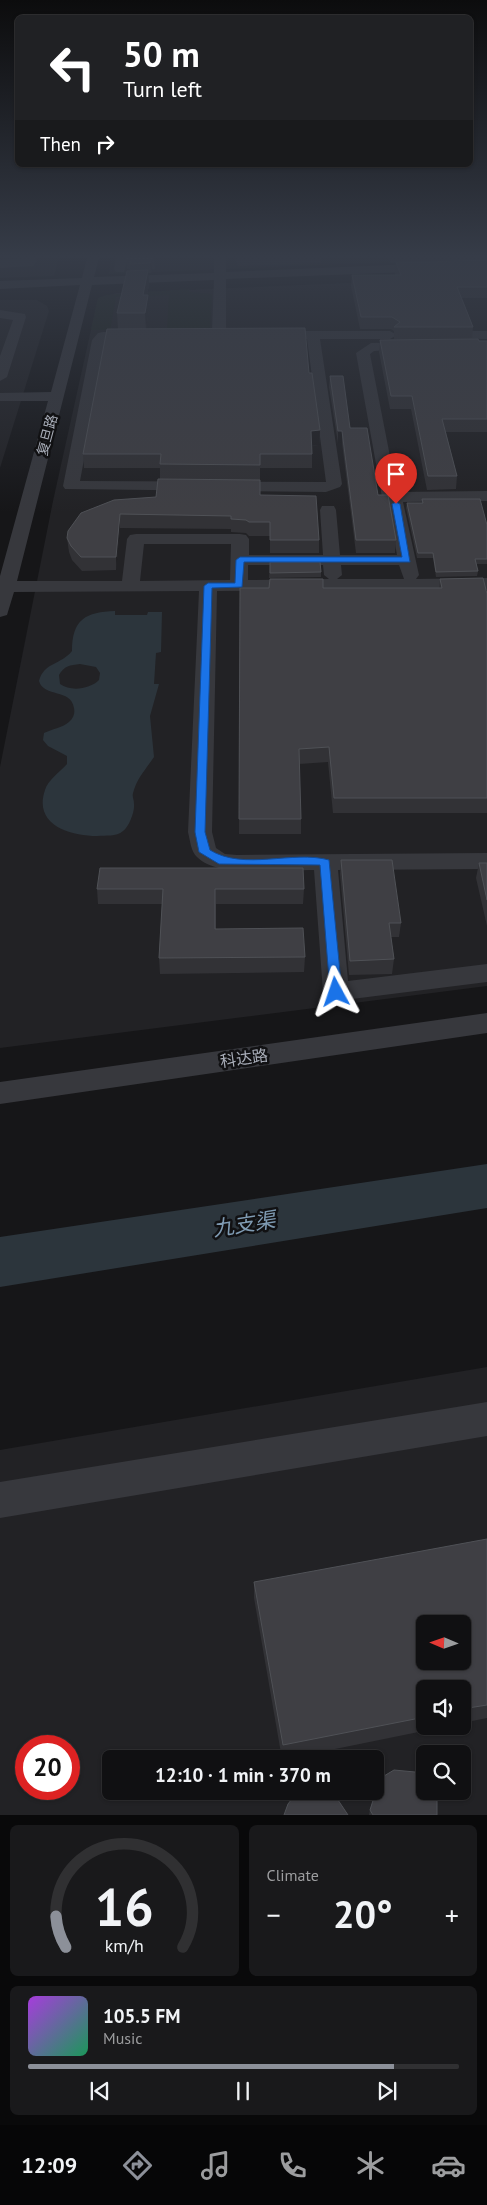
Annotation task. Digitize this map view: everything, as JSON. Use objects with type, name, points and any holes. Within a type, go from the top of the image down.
[{"type":"street","points":[[0,377],[11,343]]},
{"type":"street","name":"复旦路","points":[[0,611],[71,343]]},
{"type":"street","points":[[71,486],[98,343]]},
{"type":"street","points":[[34,486],[326,487],[334,484],[314,343]]},
{"type":"street","points":[[487,346],[372,346],[363,353],[390,497],[487,496]]},
{"type":"street","points":[[0,397],[57,396]]},
{"type":"street","points":[[396,504],[411,585]]},
{"type":"street","points":[[328,510],[334,585]]},
{"type":"street","points":[[130,586],[136,539],[240,539],[239,585]]},
{"type":"street","points":[[240,560],[407,560]]},
{"type":"street","points":[[7,587],[487,584]]},
{"type":"street","points":[[208,586],[200,832],[204,852],[219,861],[237,862],[487,860]]},
{"type":"street","points":[[325,862],[336,992],[487,974]]},
{"type":"street","name":"科达路","points":[[0,1093],[487,1023]]},
{"type":"street","points":[[0,1500],[487,1419]]},
{"type":"shaded area","points":[[0,343],[39,343],[0,468]]},
{"type":"shaded area","points":[[88,343],[487,343],[487,986],[0,1048],[0,767],[53,501]]},
{"type":"shaded area","points":[[115,611],[115,615],[147,615],[148,612],[162,612],[161,652],[156,653],[154,684],[159,684],[150,716],[154,757],[137,783],[133,794],[134,811],[125,829],[114,835],[97,836],[66,831],[49,820],[44,812],[45,790],[51,779],[67,764],[67,756],[48,746],[43,740],[44,733],[69,722],[73,717],[74,710],[72,702],[68,698],[46,690],[39,681],[45,670],[68,656],[72,651],[75,631],[83,619],[96,613]],"holes":[[[80,664],[96,667],[100,673],[99,680],[91,686],[75,689],[60,684],[59,675],[68,666]]]},
{"type":"shaded area","points":[[487,1367],[487,1815],[0,1815],[0,1450]]},
{"type":"building","points":[[104,343],[306,343],[309,373],[312,373],[320,430],[311,431],[312,454],[260,454],[260,465],[160,464],[161,454],[83,454]]},
{"type":"building","points":[[381,343],[487,343],[487,419],[442,419],[457,476],[428,476],[412,396],[391,396]]},
{"type":"building","points":[[330,376],[343,376],[350,428],[367,428],[378,495],[388,495],[396,540],[356,540],[342,431],[338,431]]},
{"type":"building","points":[[158,479],[260,480],[260,495],[316,496],[319,540],[270,540],[270,522],[249,522],[231,519],[231,516],[120,514],[116,557],[81,557],[71,546],[67,538],[68,531],[81,513],[114,500],[156,497]]},
{"type":"building","points":[[422,499],[480,499],[487,525],[487,559],[475,559],[478,571],[436,572],[433,553],[418,553],[407,503],[423,503]]},
{"type":"building","points":[[270,562],[320,562],[321,572],[270,573]]},
{"type":"building","points":[[483,578],[487,594],[487,798],[334,798],[329,747],[299,749],[301,819],[239,819],[240,588],[269,588],[270,579],[323,579],[323,588],[442,588],[440,579]]},
{"type":"building","points":[[341,860],[392,860],[401,923],[389,923],[394,959],[350,961]]},
{"type":"building","points":[[479,863],[487,863],[487,900]]},
{"type":"building","points":[[100,868],[303,868],[304,889],[215,889],[215,929],[303,928],[305,957],[159,958],[163,889],[97,889]]},
{"type":"building","points":[[487,1539],[487,1705],[471,1708],[471,1680],[416,1680],[416,1719],[283,1745],[254,1582]]},
{"type":"building","points":[[394,1770],[416,1773],[416,1800],[437,1800],[437,1815],[373,1815],[370,1810],[373,1800],[384,1800],[384,1776]]},
{"type":"building","points":[[291,1800],[338,1800],[348,1815],[284,1815]]},
{"type":"waterway","name":"九支渠","points":[[0,1262],[487,1186]]},
{"type":"route","points":[[336,992],[325,862],[219,861],[204,852],[200,832],[208,586],[239,585],[240,560],[407,560],[396,504]]}]
